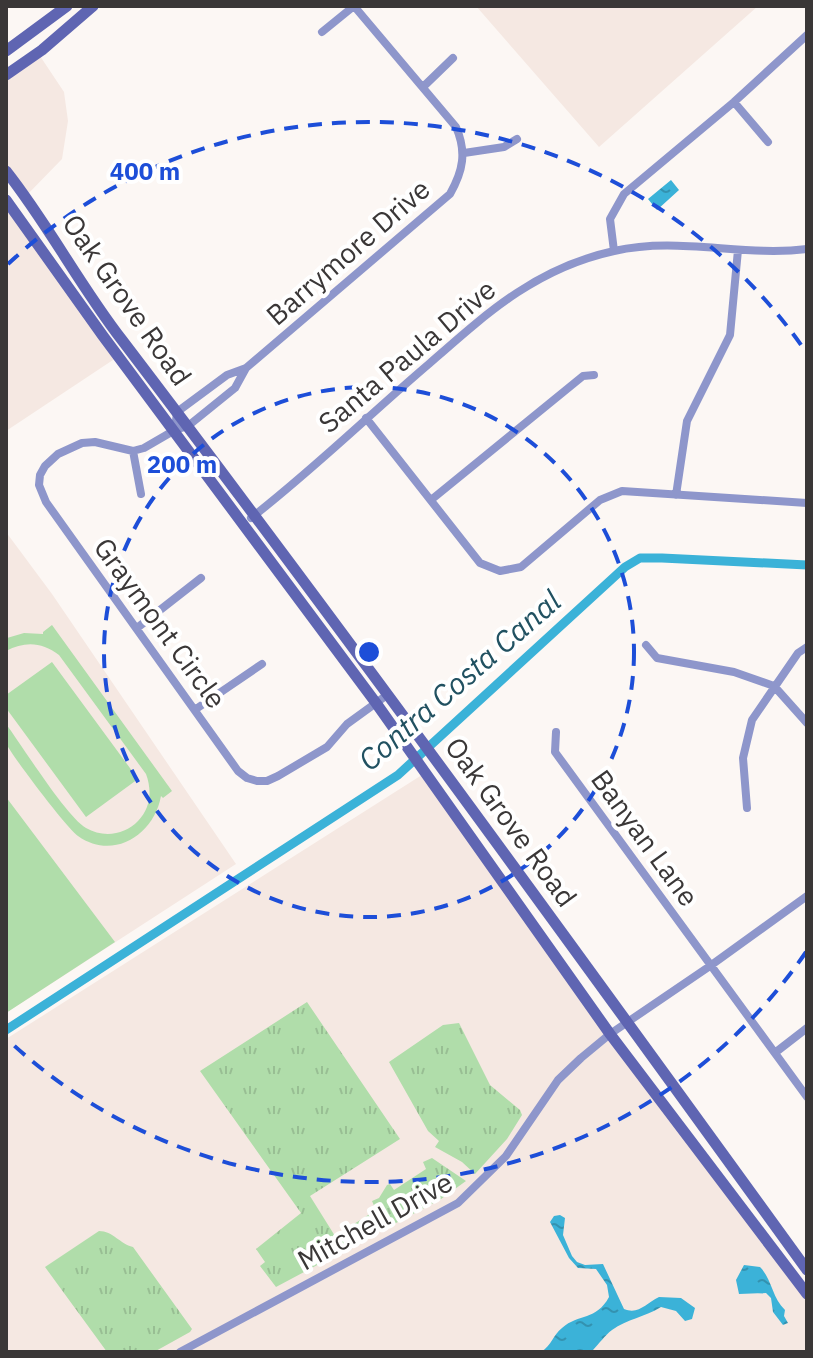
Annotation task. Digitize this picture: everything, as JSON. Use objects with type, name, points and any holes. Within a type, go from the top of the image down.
[{"type":"main road","points":[[6,51],[67,6]]},
{"type":"main road","points":[[6,75],[42,50],[93,6]]},
{"type":"main road","name":"Oak Grove Road","points":[[6,171],[26,196],[118,335],[188,426],[409,753],[610,1034],[807,1294]]},
{"type":"main road","name":"Oak Grove Road","points":[[6,200],[175,430],[249,519],[421,740],[807,1270]]},
{"type":"main road","points":[[429,778],[436,778],[458,807],[471,810]]},
{"type":"street","points":[[322,32],[354,6],[456,127],[464,153],[504,147],[517,139]]},
{"type":"street","points":[[614,251],[610,219],[624,194],[734,102],[807,35]]},
{"type":"street","points":[[423,87],[453,58]]},
{"type":"street","points":[[734,102],[768,142]]},
{"type":"street","name":"Barrymore Drive","points":[[177,412],[227,375],[246,368],[450,194],[461,176],[464,153]]},
{"type":"street","name":"Santa Paula Drive","points":[[249,519],[502,301],[553,271],[614,251],[667,244],[738,250],[807,249]]},
{"type":"street","points":[[676,495],[687,421],[730,335],[738,250]]},
{"type":"street","name":"Barrymore Drive","points":[[175,430],[188,426],[235,388],[246,368]]},
{"type":"street","points":[[431,500],[583,376],[594,375]]},
{"type":"street","points":[[141,494],[133,451],[175,430],[177,412]]},
{"type":"street","points":[[366,418],[480,563],[500,571],[521,567],[600,500],[622,491],[807,503]]},
{"type":"street","name":"Graymont Circle","points":[[133,451],[95,442],[69,447],[45,466],[39,485],[46,502],[238,771],[247,778],[267,781],[327,747],[347,724],[387,695]]},
{"type":"street","points":[[137,628],[201,578]]},
{"type":"street","points":[[646,645],[657,658],[734,672],[774,686],[807,723]]},
{"type":"street","points":[[747,808],[743,758],[752,720],[798,653],[807,647]]},
{"type":"street","points":[[196,709],[262,664]]},
{"type":"street","name":"Banyan Lane","points":[[556,732],[555,752],[807,1097]]},
{"type":"street","name":"Mitchell Drive","points":[[180,1352],[458,1203],[479,1186],[506,1156],[558,1080],[610,1034],[807,896]]},
{"type":"street","points":[[776,1052],[807,1028]]},
{"type":"shaded area","points":[[476,6],[758,6],[599,147]]},
{"type":"shaded area","points":[[38,53],[64,92],[68,121],[62,159],[26,196],[6,171],[6,75]]},
{"type":"shaded area","points":[[6,200],[119,356],[6,431]]},
{"type":"shaded area","points":[[6,532],[52,594],[236,864],[6,1013]]},
{"type":"shaded area","points":[[425,773],[807,1294],[807,1352],[6,1352],[6,1039]]},
{"type":"green space","points":[[52,625],[172,791],[163,798],[161,796],[157,810],[141,832],[118,845],[91,843],[78,836],[63,821],[6,743],[6,724],[56,796],[86,828],[106,834],[120,832],[133,826],[146,810],[150,792],[146,774],[59,655],[33,644],[6,651],[7,638],[24,633],[43,634]]},
{"type":"green space","points":[[52,662],[138,779],[86,817],[6,708],[6,695]]},
{"type":"green space","points":[[6,797],[115,942],[6,1013]]},
{"type":"green space","points":[[307,1002],[400,1139],[310,1196],[335,1236],[376,1210],[372,1201],[379,1198],[387,1185],[390,1184],[394,1190],[426,1169],[423,1162],[432,1158],[466,1181],[441,1199],[276,1287],[260,1266],[265,1262],[256,1249],[301,1213],[200,1071]]},
{"type":"green space","points":[[459,1023],[490,1085],[522,1115],[507,1139],[475,1174],[462,1162],[435,1147],[439,1141],[428,1131],[389,1062],[443,1025]]},
{"type":"green space","points":[[99,1231],[133,1247],[192,1329],[190,1332],[154,1352],[107,1352],[45,1267]]},
{"type":"water","points":[[671,180],[679,190],[657,210],[648,199]]},
{"type":"water","points":[[554,1216],[565,1218],[563,1235],[572,1256],[585,1265],[603,1264],[624,1309],[638,1309],[659,1297],[681,1298],[695,1308],[692,1319],[685,1321],[676,1311],[661,1307],[618,1326],[593,1350],[541,1352],[568,1323],[599,1310],[609,1297],[607,1285],[596,1269],[578,1268],[569,1258],[550,1222]]},
{"type":"water","points":[[744,1265],[760,1267],[764,1272],[785,1310],[788,1323],[783,1325],[773,1312],[771,1298],[766,1293],[739,1294],[736,1280]]},
{"type":"waterway","name":"Contra Costa Canal","points":[[6,1030],[398,775],[625,567],[640,558],[807,565]]}]
